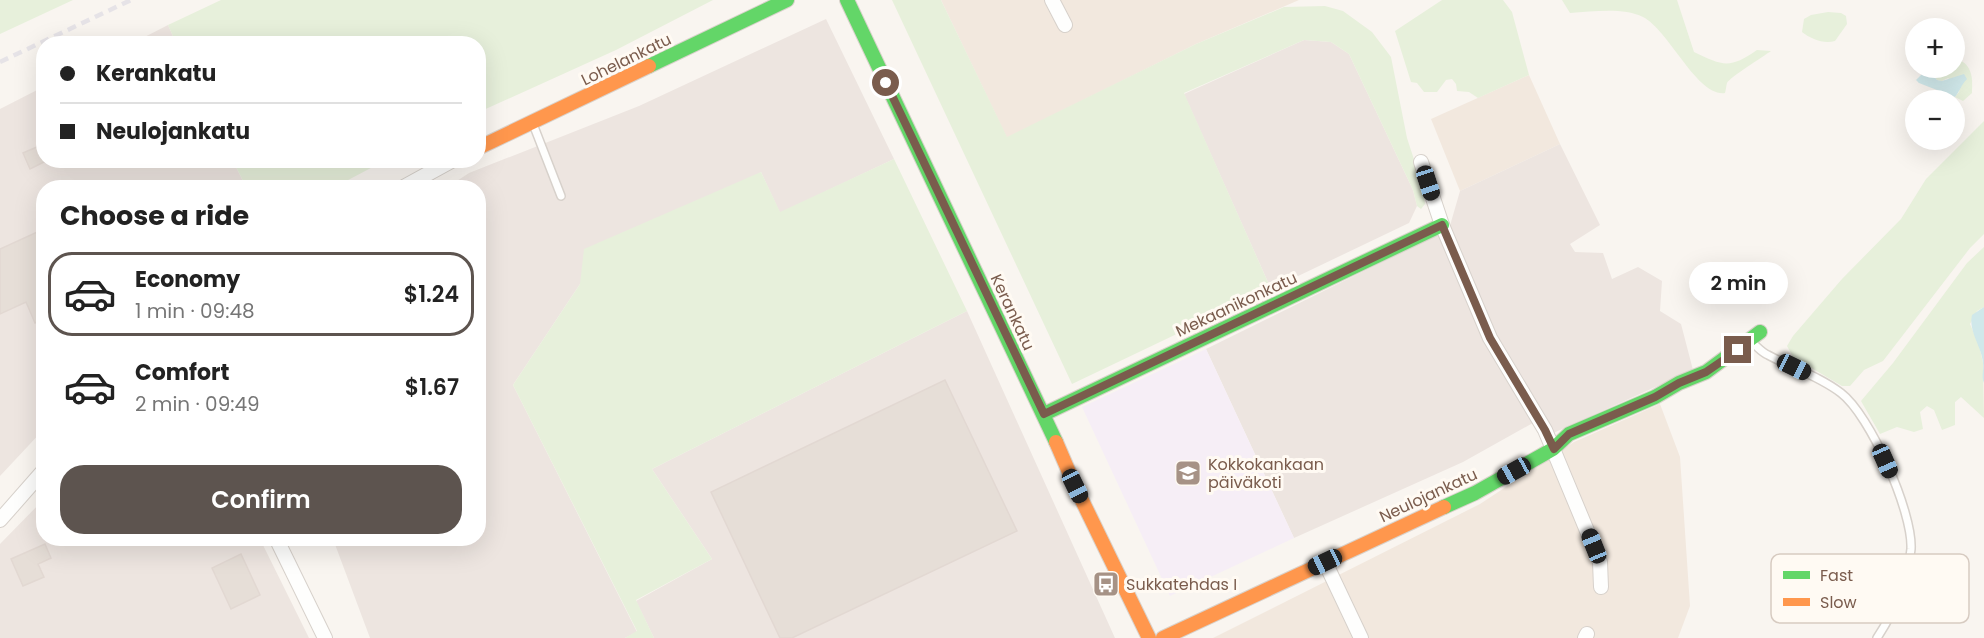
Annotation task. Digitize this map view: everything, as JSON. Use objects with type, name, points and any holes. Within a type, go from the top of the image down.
[{"type":"street","name":"Lohelankatu","points":[[486,144],[788,0]]},
{"type":"street","name":"Kerankatu","points":[[847,0],[1044,414],[1075,486],[1149,638]]},
{"type":"street","points":[[1052,0],[1065,25]]},
{"type":"street","points":[[1421,162],[1442,225],[1490,338],[1554,449],[1600,562],[1601,587]]},
{"type":"street","points":[[417,180],[438,168]]},
{"type":"street","name":"Mekaanikonkatu","points":[[1044,414],[1442,225]]},
{"type":"street","name":"Neulojankatu","points":[[1163,638],[1475,493],[1554,449],[1569,434],[1706,372],[1755,336]]},
{"type":"street","points":[[0,520],[36,479]]},
{"type":"street","points":[[280,546],[325,638]]},
{"type":"street","points":[[1325,562],[1361,638]]},
{"type":"lane","points":[[532,122],[561,196]]},
{"type":"lane","points":[[1755,336],[1766,355],[1820,380],[1840,391],[1854,403],[1875,440],[1895,483],[1910,530],[1910,554]]},
{"type":"lane","points":[[1877,638],[1887,623]]},
{"type":"shaded area","points":[[941,0],[1299,0],[1196,44],[1007,138]]},
{"type":"shaded area","points":[[826,19],[894,159],[780,213],[761,172],[580,284],[513,385],[637,632],[625,638],[370,638],[336,546],[486,546],[486,180],[458,180],[469,173],[639,106]]},
{"type":"shaded area","points":[[168,25],[173,36],[147,36]]},
{"type":"shaded area","points":[[1304,40],[1331,42],[1349,54],[1413,190],[1417,206],[1409,223],[1271,289],[1184,94]]},
{"type":"shaded area","points":[[1529,75],[1560,144],[1460,191],[1431,119]]},
{"type":"shaded area","points":[[36,91],[36,168],[236,168],[242,180],[36,180],[36,437],[0,476],[0,109]]},
{"type":"shaded area","points":[[1560,144],[1600,225],[1570,244],[1575,252],[1603,253],[1612,279],[1638,267],[1662,281],[1660,311],[1681,324],[1693,370],[1549,435],[1540,419],[1463,462],[1294,538],[1206,349],[1449,229],[1460,191]]},
{"type":"shaded area","points":[[967,311],[1115,638],[654,638],[636,601],[712,559],[652,469]]},
{"type":"shaded area","name":"Kokkokankaan päiväkoti","points":[[1206,349],[1294,538],[1170,596],[1082,407]]},
{"type":"shaded area","points":[[1660,404],[1680,457],[1690,606],[1678,638],[1213,638],[1480,504],[1574,442]]},
{"type":"shaded area","points":[[36,507],[36,546],[263,546],[309,638],[0,638],[0,544]]},
{"type":"green space","points":[[0,0],[73,0],[0,34]]},
{"type":"green space","points":[[221,0],[713,0],[616,50],[486,109],[486,36],[173,36],[168,25]]},
{"type":"green space","points":[[892,0],[941,0],[1007,137],[1196,44],[1284,7],[1325,6],[1343,11],[1372,32],[1391,57],[1407,138],[1422,184],[1425,204],[1421,209],[1417,206],[1413,190],[1349,54],[1331,42],[1304,40],[1184,93],[1271,289],[1072,384]]},
{"type":"green space","points":[[1442,0],[1503,0],[1512,12],[1529,75],[1478,98],[1469,92],[1457,91],[1452,79],[1446,80],[1437,92],[1424,92],[1417,83],[1411,82],[1395,31]]},
{"type":"green space","points":[[1562,0],[1677,0],[1694,52],[1720,63],[1733,63],[1757,50],[1771,51],[1729,80],[1725,93],[1715,91],[1704,85],[1663,35],[1643,17],[1617,11],[1570,13]]},
{"type":"green space","points":[[1828,12],[1841,13],[1846,16],[1847,24],[1835,41],[1817,40],[1802,32],[1804,19],[1811,15]]},
{"type":"green space","points":[[1965,64],[1972,76],[1972,93],[1965,99],[1965,90],[1959,90],[1960,86],[1948,78],[1965,78]]},
{"type":"green space","points":[[1935,78],[1948,78],[1942,81]]},
{"type":"green space","points":[[1984,121],[1984,234],[1970,248],[1883,361],[1864,370],[1850,386],[1842,386],[1793,357],[1787,346],[1793,336],[1842,279],[1901,219],[1926,179],[1955,150],[1965,150],[1965,140]]},
{"type":"green space","points":[[894,159],[967,311],[652,469],[712,559],[636,600],[654,638],[625,638],[637,631],[513,385],[580,284],[584,249],[761,172],[780,212]]},
{"type":"green space","points":[[236,168],[371,168],[348,180],[242,180]]},
{"type":"green space","points":[[1984,247],[1984,307],[1977,311],[1970,324],[1979,345],[1983,363],[1984,418],[1961,397],[1955,402],[1955,425],[1942,430],[1934,410],[1927,406],[1920,412],[1923,429],[1914,432],[1897,427],[1880,434],[1861,401],[1893,363],[1967,263]]},
{"type":"water","points":[[1965,76],[1967,79],[1959,90],[1937,90],[1916,80],[1935,78],[1942,81],[1965,78]]},
{"type":"water","points":[[1984,307],[1984,383],[1982,357],[1971,321],[1972,315]]},
{"type":"building","points":[[36,147],[36,166],[30,169],[23,153]]},
{"type":"building","points":[[36,233],[36,323],[26,302],[0,314],[0,249]]},
{"type":"building","points":[[945,380],[1017,531],[792,638],[780,638],[711,492]]},
{"type":"building","points":[[40,546],[46,546],[51,558],[38,564],[44,577],[23,586],[11,559]]},
{"type":"building","points":[[241,554],[260,595],[231,609],[212,568]]},
{"type":"railway","points":[[55,36],[131,0]]},
{"type":"railway","points":[[0,62],[36,45]]},
{"type":"traffic: fast","points":[[649,66],[787,0]]},
{"type":"traffic: fast","points":[[847,0],[1056,442]]},
{"type":"traffic: fast","points":[[1044,414],[1442,225]]},
{"type":"traffic: fast","points":[[1444,507],[1475,493],[1553,449],[1569,434],[1706,372],[1760,332]]},
{"type":"traffic: slow","points":[[486,144],[649,66]]},
{"type":"traffic: slow","points":[[1056,442],[1149,638]]},
{"type":"traffic: slow","points":[[1163,638],[1444,507]]},
{"type":"place","name":"Kokkokankaan päiväkoti","points":[[1188,473]]},
{"type":"place","name":"Sukkatehdas I","points":[[1106,584]]},
{"type":"route","points":[[886,83],[1044,414],[1442,225],[1490,338],[1554,449],[1569,434],[1706,372],[1738,350]]}]
